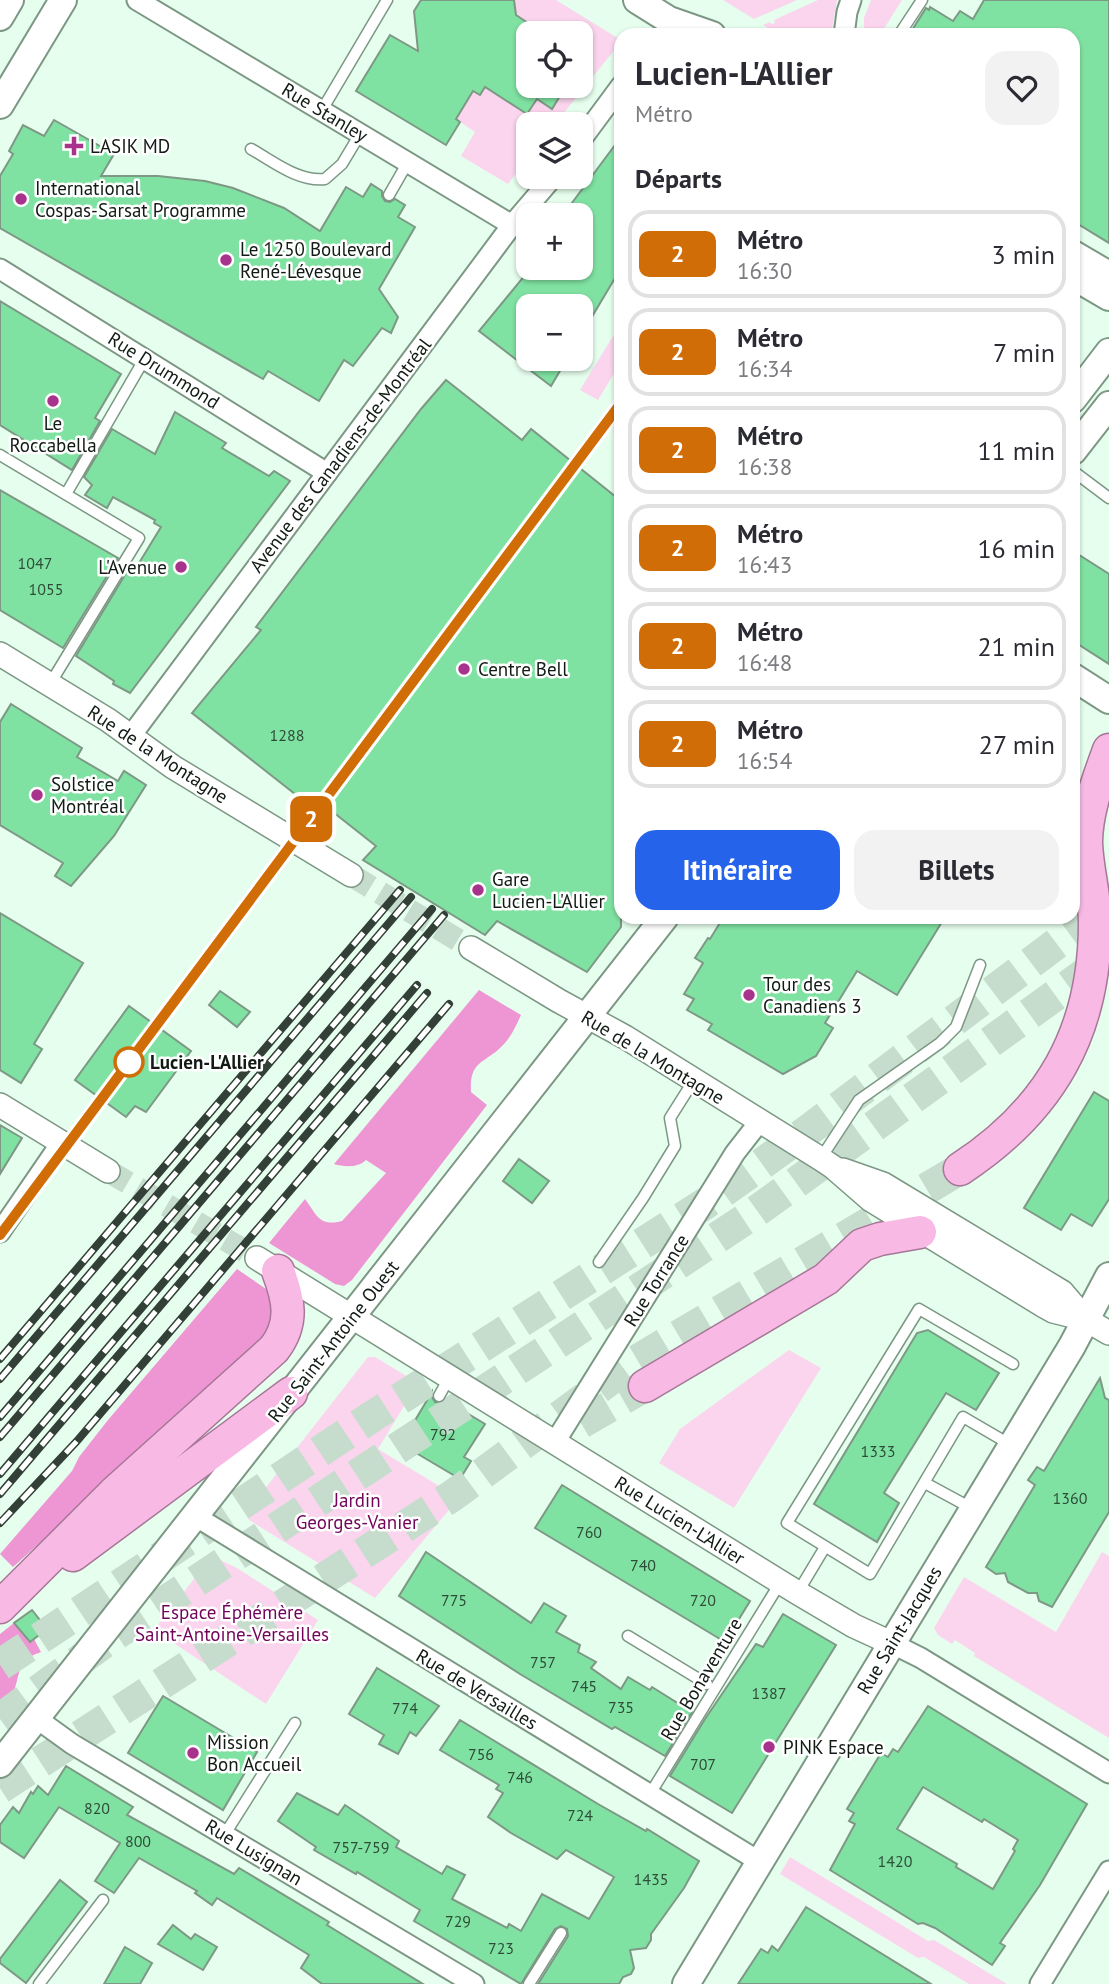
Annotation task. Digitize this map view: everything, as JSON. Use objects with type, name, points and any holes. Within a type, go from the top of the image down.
[{"type":"highway","points":[[1095,910],[1087,835],[1094,797],[1109,750]]},
{"type":"highway","points":[[960,1169],[994,1146],[1021,1120],[1044,1093],[1069,1053],[1085,1012],[1091,981],[1095,910],[1109,833]]},
{"type":"highway","points":[[645,1386],[826,1279],[862,1245],[890,1236],[920,1231]]},
{"type":"highway","points":[[2,1605],[114,1493],[274,1349],[284,1333],[289,1316],[287,1298],[267,1265]]},
{"type":"highway","points":[[2,1605],[131,1514],[291,1393]]},
{"type":"main road","points":[[0,17],[10,0]]},
{"type":"main road","points":[[0,105],[62,0]]},
{"type":"main road","points":[[637,0],[668,28]]},
{"type":"main road","points":[[1080,258],[1109,275]]},
{"type":"main road","points":[[1080,280],[1109,298]]},
{"type":"main road","points":[[1080,390],[1109,352]]},
{"type":"main road","points":[[1080,442],[1109,405]]},
{"type":"main road","points":[[1080,681],[1109,700]]},
{"type":"main road","name":"Rue Saint-Antoine Ouest","points":[[0,1764],[659,924]]},
{"type":"main road","name":"Rue Saint-Jacques","points":[[686,1984],[1072,1346],[1109,1276]]},
{"type":"street","name":"Rue Stanley","points":[[136,0],[512,226]]},
{"type":"street","points":[[845,28],[851,0]]},
{"type":"street","points":[[593,124],[614,95]]},
{"type":"street","name":"Avenue des Canadiens-de-Montréal","points":[[130,737],[512,226],[543,189]]},
{"type":"street","name":"Rue Drummond","points":[[0,269],[327,473]]},
{"type":"street","name":"Rue de la Montagne","points":[[0,654],[116,725],[173,767],[351,875]]},
{"type":"street","name":"Rue de la Montagne","points":[[471,948],[760,1121],[827,1163],[871,1200],[1052,1311],[1086,1319]]},
{"type":"street","points":[[0,1105],[108,1171]]},
{"type":"street","name":"Rue Torrance","points":[[555,1442],[735,1153],[760,1121]]},
{"type":"street","points":[[0,1232],[61,1143]]},
{"type":"street","name":"Rue de la Montagne","points":[[827,1163],[883,1184],[1003,1255],[1062,1292],[1086,1319],[1109,1333]]},
{"type":"street","name":"Rue Lucien-L'Allier","points":[[267,1265],[352,1317],[444,1387],[555,1442],[854,1626],[921,1658],[1109,1773]]},
{"type":"street","name":"Rue de Versailles","points":[[195,1516],[760,1862]]},
{"type":"street","name":"Rue Lusignan","points":[[36,1718],[72,1744],[474,1984]]},
{"type":"street","points":[[1040,1984],[1109,1871]]},
{"type":"lane","points":[[322,110],[387,0]]},
{"type":"lane","points":[[904,28],[922,0]]},
{"type":"lane","points":[[251,149],[302,176],[325,179],[338,169],[360,134]]},
{"type":"lane","points":[[389,195],[408,162]]},
{"type":"lane","points":[[66,494],[145,358]]},
{"type":"lane","points":[[0,455],[139,538],[50,684]]},
{"type":"lane","points":[[1080,476],[1109,498]]},
{"type":"lane","points":[[827,1163],[859,1100],[940,1043],[956,1027],[981,965]]},
{"type":"lane","points":[[598,1262],[675,1146],[670,1118],[694,1080]]},
{"type":"lane","points":[[1011,1446],[963,1417],[870,1574],[787,1524],[919,1308],[1013,1364]]},
{"type":"lane","points":[[925,1482],[973,1509]]},
{"type":"lane","name":"Rue Bonaventure","points":[[650,1794],[789,1587],[825,1547]]},
{"type":"lane","points":[[628,1636],[707,1684]]},
{"type":"lane","points":[[225,1834],[295,1723]]},
{"type":"lane","points":[[39,1984],[103,1900]]},
{"type":"lane","points":[[529,1984],[561,1933]]},
{"type":"green space","points":[[514,0],[556,0],[590,21],[522,21],[523,19],[512,13]]},
{"type":"green space","points":[[723,0],[797,0],[754,19]]},
{"type":"green space","points":[[818,0],[837,0],[832,28],[768,28],[763,25],[775,23],[774,20]]},
{"type":"green space","points":[[871,0],[902,0],[884,28],[864,28],[864,18]]},
{"type":"green space","points":[[593,23],[614,36],[614,50],[593,77]]},
{"type":"green space","points":[[467,87],[480,95],[485,87],[525,112],[516,112],[516,174],[508,184],[461,156],[475,132],[456,119],[462,109]]},
{"type":"green space","points":[[558,98],[576,98],[565,112],[528,112],[537,99],[552,108]]},
{"type":"green space","points":[[613,336],[614,374],[598,400],[580,390]]},
{"type":"green space","points":[[789,1350],[821,1368],[734,1508],[659,1463],[680,1429]]},
{"type":"green space","name":"Jardin Georges-Vanier","points":[[368,1357],[375,1357],[418,1383],[378,1449],[459,1498],[375,1598],[249,1520],[246,1513]]},
{"type":"green space","points":[[1102,1552],[1109,1556],[1109,1738],[974,1656],[975,1653],[955,1640],[952,1644],[938,1635],[934,1628],[964,1577],[1056,1632]]},
{"type":"green space","name":"Espace Éphémère Saint-Antoine-Versailles","points":[[212,1556],[237,1568],[318,1620],[266,1704],[154,1630]]},
{"type":"green space","points":[[790,1857],[928,1941],[934,1940],[1007,1984],[969,1984],[924,1957],[918,1958],[780,1874]]},
{"type":"shaded area","points":[[479,990],[521,1015],[507,1041],[480,1063],[473,1073],[471,1092],[487,1105],[352,1280],[344,1286],[335,1284],[269,1243],[305,1199],[323,1221],[342,1221],[386,1173],[366,1160],[351,1166],[334,1164]]},
{"type":"shaded area","points":[[237,1269],[272,1293],[278,1305],[265,1340],[13,1567],[0,1554],[72,1471],[79,1457],[108,1420]]},
{"type":"shaded area","points":[[14,1623],[29,1642],[34,1639],[41,1652],[29,1657],[22,1665],[11,1697],[0,1711],[0,1634]]},
{"type":"building","points":[[421,0],[514,0],[516,15],[525,21],[516,21],[516,98],[559,98],[552,109],[537,99],[528,112],[524,112],[485,87],[480,95],[473,91],[456,119],[460,122],[446,145],[356,91],[390,35],[418,51],[414,11]]},
{"type":"building","points":[[984,0],[1109,0],[1109,243],[1080,225],[1080,28],[913,28],[926,8],[929,10],[930,7],[953,21],[960,11],[973,19]]},
{"type":"building","name":"Le 1250 Boulevard René-Lévesque","points":[[54,120],[114,154],[101,176],[158,176],[205,181],[233,188],[284,208],[320,231],[346,187],[363,197],[371,184],[382,191],[385,201],[395,199],[405,205],[398,217],[415,227],[379,289],[398,317],[391,333],[382,328],[353,366],[344,360],[319,401],[268,371],[263,379],[0,228],[0,176],[13,154],[9,151],[23,125],[44,136]]},
{"type":"building","points":[[614,146],[614,280],[593,315],[593,294],[516,294],[516,359],[479,331],[521,280],[593,280],[593,203],[572,203],[582,189],[593,189],[593,175]]},
{"type":"building","name":"Le Roccabella","points":[[0,301],[121,374],[95,418],[100,421],[72,470],[0,425]]},
{"type":"building","points":[[531,371],[560,371],[551,386]]},
{"type":"building","name":"Centre Bell","points":[[446,380],[522,440],[531,429],[614,495],[614,924],[621,924],[621,927],[587,972],[497,921],[485,935],[363,860],[376,846],[319,801],[314,809],[192,713],[261,630],[256,627],[421,409]]},
{"type":"building","name":"L'Avenue","points":[[175,412],[226,443],[222,448],[269,476],[274,471],[290,481],[130,693],[113,684],[114,681],[76,656],[131,565],[136,568],[161,527],[154,523],[155,520],[113,497],[107,508],[85,495],[92,485],[84,477],[112,429],[155,454]]},
{"type":"building","points":[[0,490],[118,558],[63,648],[0,610]]},
{"type":"building","points":[[1080,555],[1109,574],[1109,664],[1080,645]]},
{"type":"building","points":[[11,704],[82,748],[77,757],[118,781],[124,771],[146,785],[114,836],[71,886],[55,876],[63,863],[0,825],[0,722]]},
{"type":"building","points":[[0,913],[83,963],[34,1044],[42,1049],[21,1083],[0,1070]]},
{"type":"building","points":[[719,924],[941,924],[897,995],[857,971],[825,1023],[833,1028],[816,1056],[783,1074],[708,1030],[712,1024],[687,1010],[694,999],[684,994],[703,963],[695,958],[708,938],[710,939]]},
{"type":"building","points":[[220,991],[250,1012],[237,1027],[209,1005]]},
{"type":"building","points":[[129,1006],[191,1051],[146,1112],[135,1106],[126,1117],[75,1080]]},
{"type":"building","points":[[1094,1092],[1109,1101],[1109,1199],[1092,1226],[1071,1214],[1061,1230],[1024,1208]]},
{"type":"building","points":[[0,1125],[22,1138],[0,1174]]},
{"type":"building","points":[[519,1159],[549,1181],[532,1203],[503,1181]]},
{"type":"building","points":[[928,1330],[999,1373],[976,1410],[946,1393],[884,1493],[899,1503],[877,1542],[814,1504],[917,1333]]},
{"type":"building","points":[[1100,1378],[1105,1398],[1109,1400],[1109,1512],[1052,1607],[1039,1601],[1037,1593],[1028,1593],[1008,1582],[1005,1573],[996,1574],[986,1567],[1035,1485],[1028,1480],[1037,1467],[1044,1471]]},
{"type":"building","points":[[432,1392],[435,1402],[445,1400],[485,1424],[464,1457],[471,1461],[460,1479],[401,1444]]},
{"type":"building","points":[[562,1485],[750,1601],[725,1642],[535,1528]]},
{"type":"building","points":[[426,1552],[531,1623],[544,1603],[566,1616],[556,1632],[580,1645],[578,1652],[596,1662],[591,1668],[621,1689],[628,1677],[650,1690],[652,1687],[692,1712],[665,1756],[615,1727],[612,1729],[520,1674],[399,1596]]},
{"type":"building","points":[[32,1610],[47,1629],[30,1642],[14,1623]]},
{"type":"building","points":[[783,1614],[836,1645],[732,1813],[670,1776],[756,1644],[763,1647]]},
{"type":"building","points":[[377,1668],[439,1706],[416,1736],[410,1732],[398,1754],[379,1744],[384,1735],[349,1714]]},
{"type":"building","name":"Mission Bon Accueil","points":[[163,1696],[257,1752],[223,1810],[128,1753]]},
{"type":"building","points":[[928,1706],[1087,1804],[1040,1885],[1000,1943],[1005,1946],[992,1965],[935,1928],[923,1923],[918,1924],[830,1870],[855,1824],[849,1821],[854,1813],[847,1809],[881,1753],[888,1757],[893,1749],[898,1752]],"holes":[[[923,1787],[982,1822],[984,1819],[1018,1840],[1013,1849],[1015,1851],[993,1889],[956,1867],[957,1864],[897,1829]]]},
{"type":"building","points":[[460,1720],[598,1804],[646,1831],[647,1829],[699,1861],[684,1888],[651,1934],[646,1948],[630,1950],[634,1968],[619,1984],[538,1984],[568,1936],[567,1929],[561,1926],[555,1929],[521,1984],[414,1921],[420,1910],[314,1850],[316,1847],[278,1821],[297,1793],[338,1815],[345,1805],[399,1841],[396,1847],[442,1874],[447,1866],[465,1875],[452,1899],[507,1928],[509,1924],[521,1931],[542,1894],[589,1919],[614,1877],[566,1850],[557,1859],[488,1817],[503,1793],[496,1789],[499,1785],[440,1750]]},
{"type":"building","points":[[66,1766],[133,1807],[127,1815],[234,1874],[239,1868],[329,1922],[327,1925],[423,1984],[322,1984],[301,1968],[309,1955],[217,1898],[212,1905],[195,1893],[197,1891],[139,1858],[114,1893],[95,1881],[120,1843],[59,1807],[24,1858],[0,1842],[0,1825],[13,1807],[19,1813],[31,1792],[33,1794],[38,1786],[48,1795]]},
{"type":"building","points":[[60,1880],[87,1902],[26,1983],[0,1963],[0,1959]]},
{"type":"building","points":[[806,1907],[931,1984],[738,1984],[761,1949],[768,1953],[772,1946],[778,1951]]},
{"type":"building","points":[[173,1925],[191,1939],[195,1934],[217,1947],[203,1970],[158,1944]]},
{"type":"building","points":[[125,1947],[152,1963],[140,1984],[104,1984]]},
{"type":"tunnel","points":[[351,875],[471,948]]},
{"type":"tunnel","points":[[0,1665],[373,1416],[720,1194],[1109,904]]},
{"type":"tunnel","points":[[0,1719],[110,1638],[747,1218],[1108,957]]},
{"type":"tunnel","points":[[0,1788],[452,1496],[631,1364],[960,1169]]},
{"type":"tunnel","points":[[108,1171],[257,1258]]},
{"type":"tunnel","points":[[581,1423],[645,1386]]},
{"type":"railway","points":[[0,1359],[400,890]]},
{"type":"railway","points":[[0,1379],[411,897]]},
{"type":"railway","points":[[0,1417],[432,909]]},
{"type":"railway","points":[[0,1437],[444,915]]},
{"type":"railway","points":[[0,1474],[417,985]]},
{"type":"railway","points":[[0,1494],[427,993]]},
{"type":"railway","points":[[0,1523],[77,1441],[449,1004]]},
{"type":"metro line","name":"2","points":[[0,1235],[614,412]]},
{"type":"place","name":"LASIK MD","points":[[74,146]]},
{"type":"place","name":"International Cospas-Sarsat Programme","points":[[21,199]]},
{"type":"place","name":"Le 1250 Boulevard René-Lévesque","points":[[226,260]]},
{"type":"place","name":"Le Roccabella","points":[[53,401]]},
{"type":"place","name":"L'Avenue","points":[[181,567]]},
{"type":"place","name":"Centre Bell","points":[[464,669]]},
{"type":"place","name":"Solstice Montréal","points":[[37,795]]},
{"type":"place","name":"Gare Lucien-L'Allier","points":[[478,890]]},
{"type":"place","name":"Tour des Canadiens 3","points":[[749,995]]},
{"type":"place","name":"Lucien-L'Allier","points":[[129,1062]]},
{"type":"place","name":"PINK Espace","points":[[769,1747]]},
{"type":"place","name":"Mission Bon Accueil","points":[[193,1753]]}]
